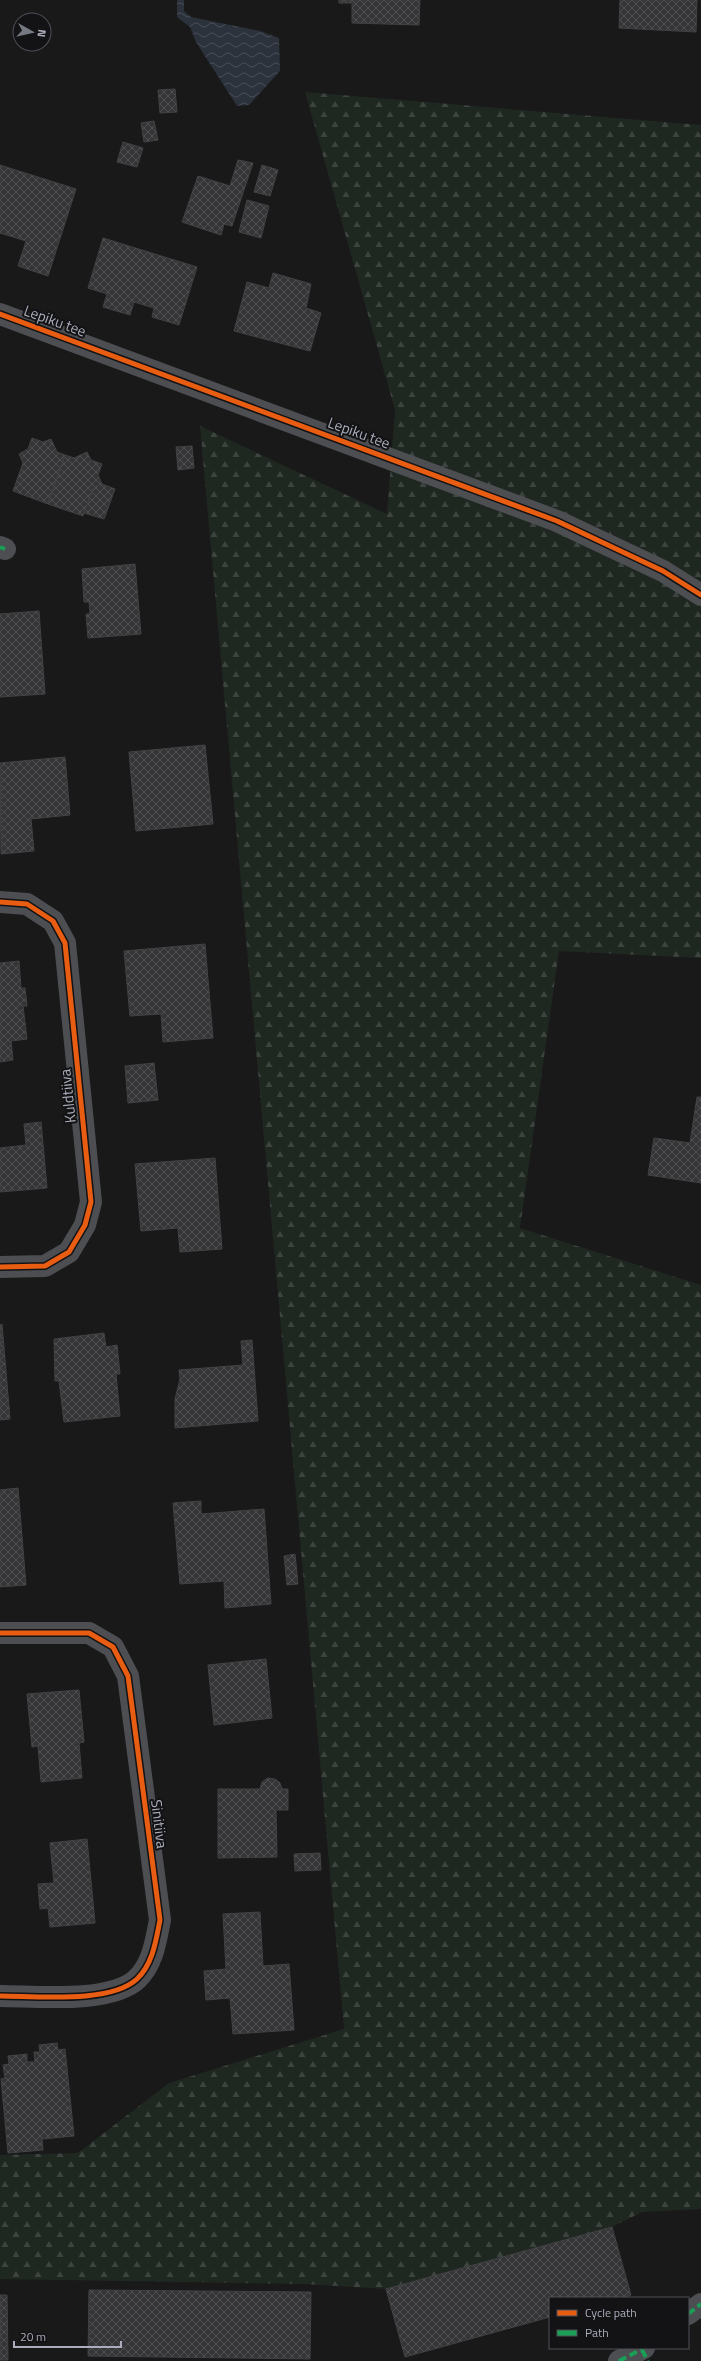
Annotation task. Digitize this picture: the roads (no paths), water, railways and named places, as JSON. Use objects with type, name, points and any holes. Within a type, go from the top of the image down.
[{"type":"street","name":"Lepiku tee","points":[[0,314],[557,521],[663,571],[701,595]]},
{"type":"street","name":"Kuldtiiva","points":[[0,902],[28,904],[53,921],[65,943],[91,1202],[85,1225],[70,1252],[45,1266],[0,1267]]},
{"type":"street","name":"Sinitiiva","points":[[0,1633],[89,1634],[113,1647],[128,1676],[160,1920],[153,1953],[137,1979],[112,1992],[88,1996],[0,1996]]},
{"type":"street","points":[[689,2313],[701,2304]]},
{"type":"street","points":[[619,2361],[645,2353]]},
{"type":"water","points":[[177,0],[184,0],[184,11],[191,17],[260,31],[279,38],[280,71],[249,105],[237,106],[196,42],[190,27],[177,17]]}]
